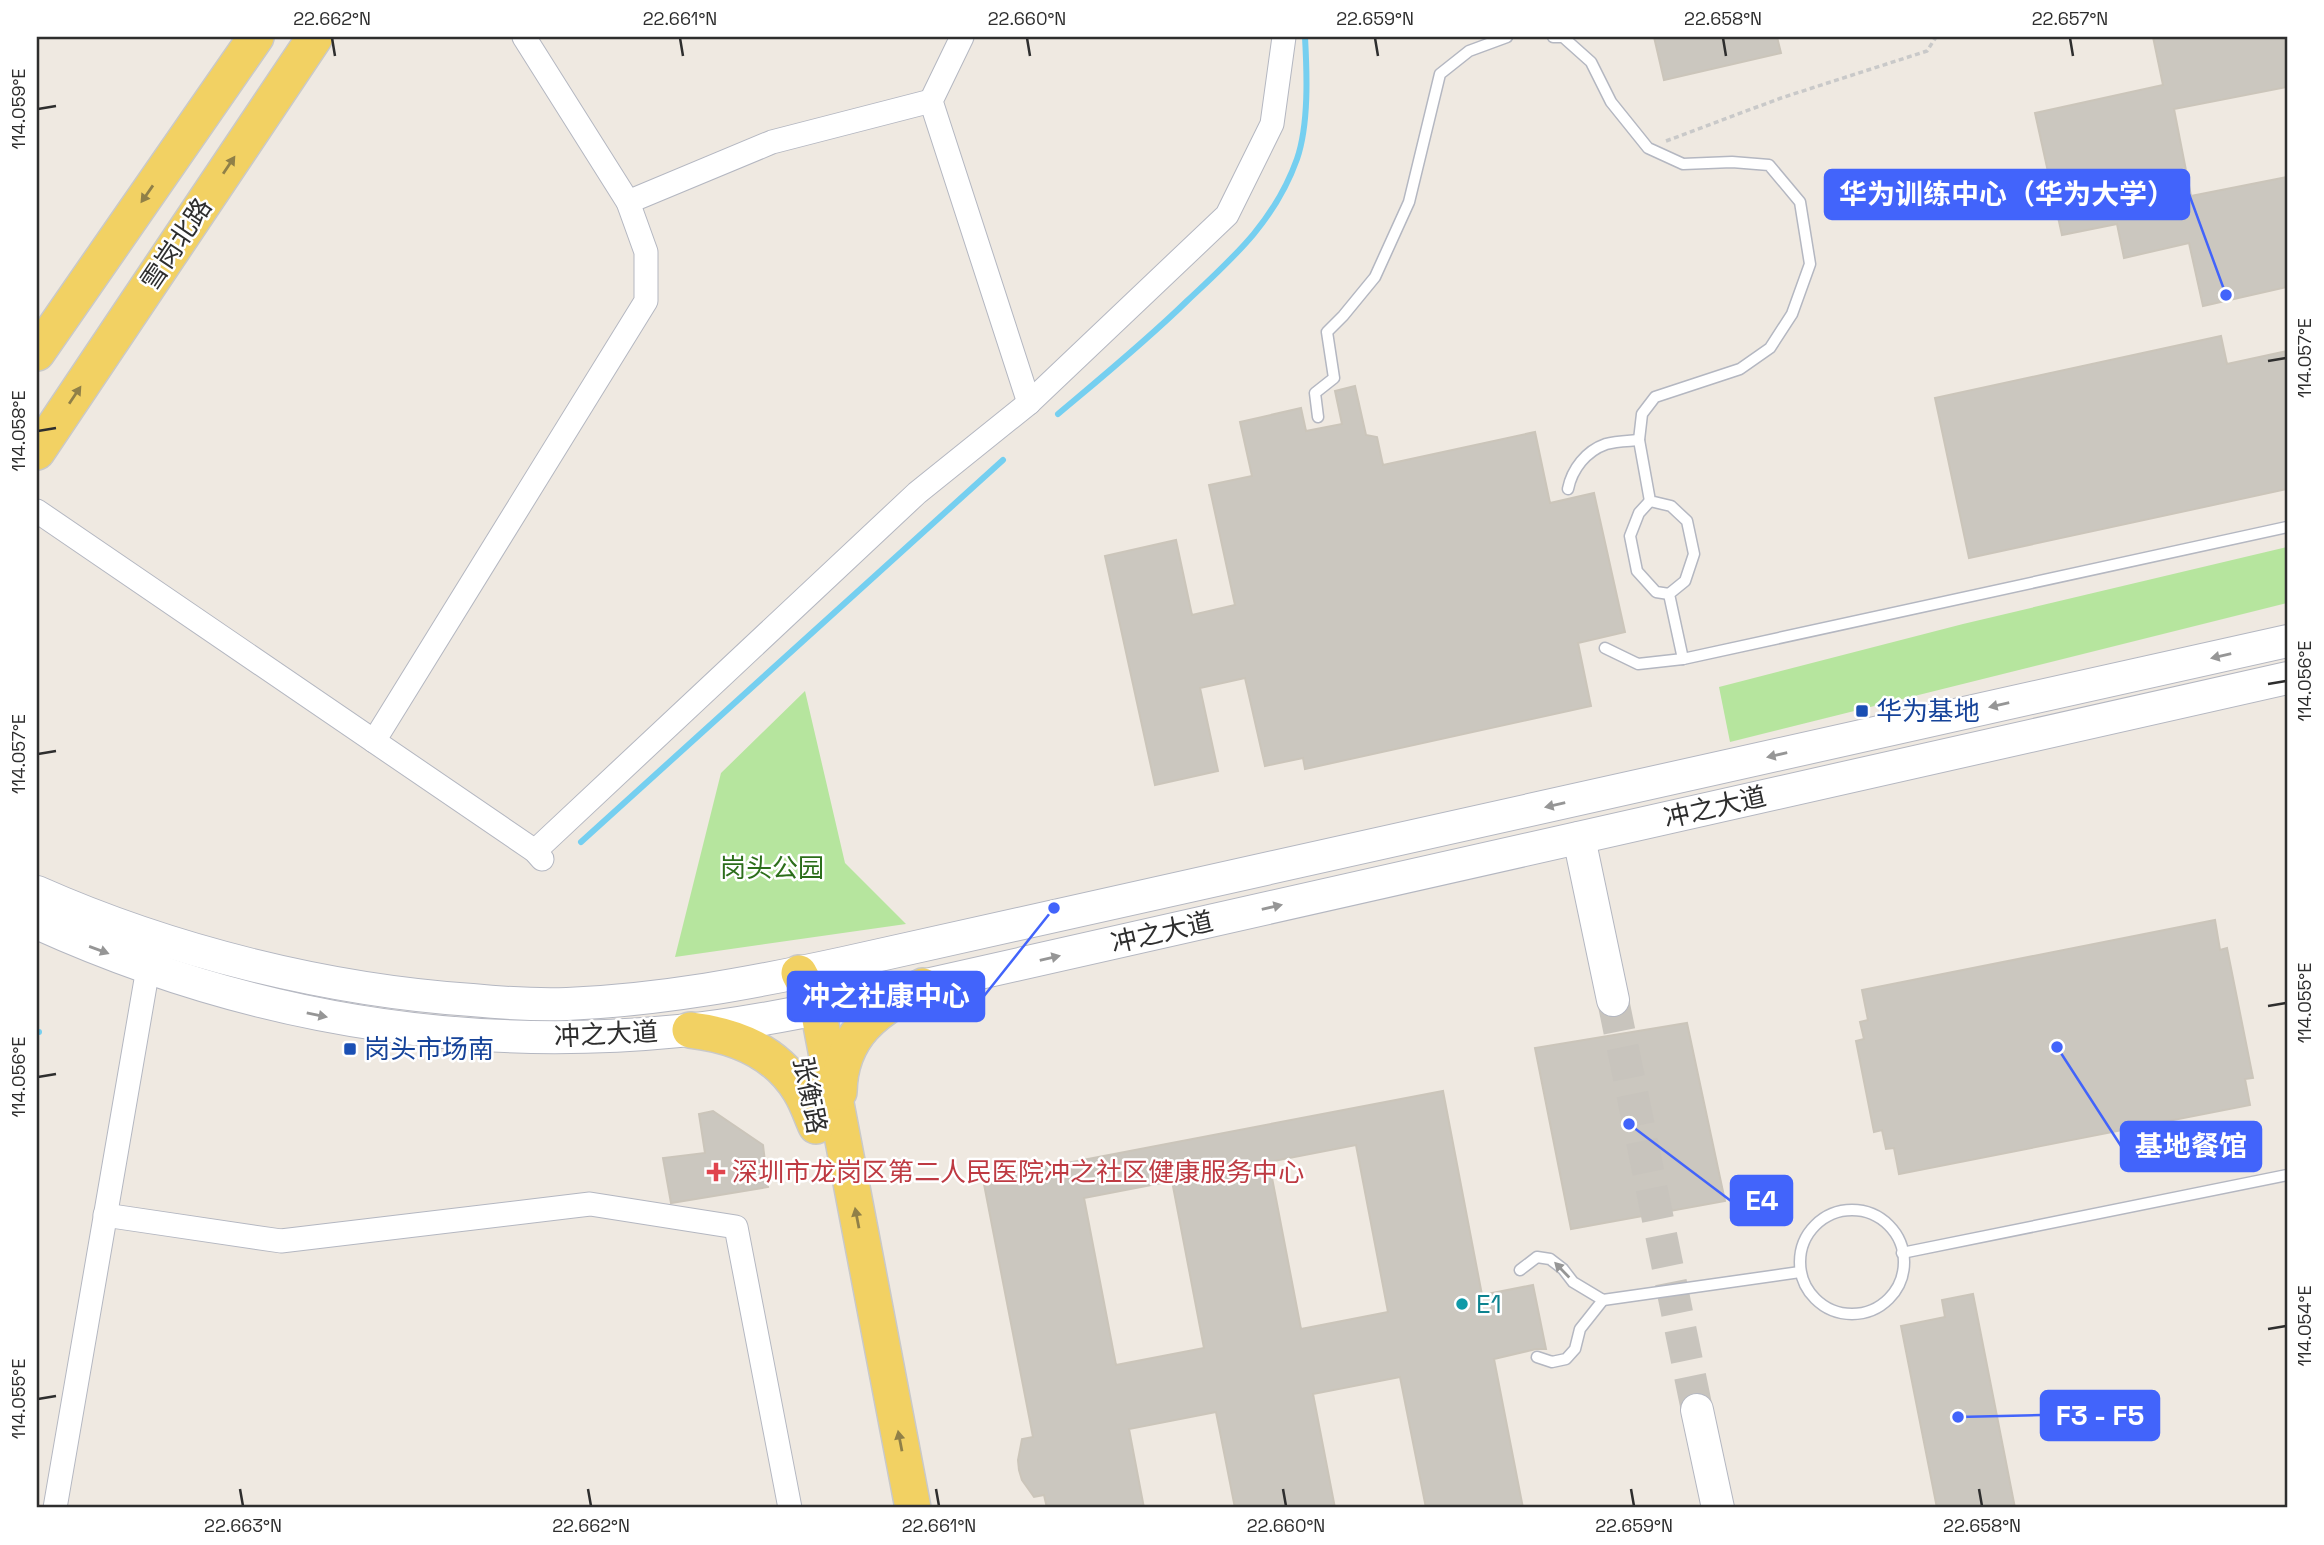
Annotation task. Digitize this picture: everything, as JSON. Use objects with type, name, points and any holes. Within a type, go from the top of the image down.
[{"type":"main road","name":"雪岗北路","points":[[37,354],[256,37]]},
{"type":"main road","name":"雪岗北路","points":[[37,452],[315,37]]},
{"type":"main road","name":"冲之大道","points":[[37,892],[136,930],[221,956],[358,987],[439,998],[564,1004],[624,1001],[684,994],[799,973],[2287,641]]},
{"type":"main road","name":"冲之大道","points":[[37,923],[148,968],[264,1003],[327,1017],[459,1035],[535,1038],[690,1030],[751,1022],[923,986],[2287,678]]},
{"type":"main road","points":[[1579,838],[1613,1000]]},
{"type":"main road","name":"张衡路","points":[[799,973],[828,1123],[913,1508]]},
{"type":"main road","points":[[828,1123],[839,1087],[843,1061],[855,1035],[874,1015],[893,1001],[923,986]]},
{"type":"main road","points":[[690,1030],[727,1036],[761,1051],[782,1068],[828,1123]]},
{"type":"main road","name":"张衡路","points":[[828,1123],[889,1508]]},
{"type":"main road","points":[[1697,1410],[1717,1508]]},
{"type":"street","points":[[374,741],[646,301],[646,252],[628,202],[524,37]]},
{"type":"street","points":[[962,37],[931,101],[1029,403]]},
{"type":"street","points":[[37,511],[538,855],[918,493],[1029,403],[1227,215],[1272,124],[1284,37]]},
{"type":"street","points":[[628,202],[772,142],[931,101]]},
{"type":"street","points":[[55,1508],[148,968]]},
{"type":"street","points":[[105,1215],[281,1241],[590,1204],[736,1227],[790,1508]]},
{"type":"lane","points":[[1318,417],[1315,393],[1334,378],[1327,332],[1375,277],[1409,202],[1440,74],[1469,51],[1507,37]]},
{"type":"lane","points":[[1553,37],[1563,37],[1591,62],[1611,102],[1648,148],[1683,164],[1732,162],[1769,165],[1800,202],[1810,264],[1792,314],[1770,348],[1740,369],[1654,397],[1642,414],[1639,440],[1650,501]]},
{"type":"lane","points":[[1568,489],[1571,475],[1585,457],[1606,444],[1639,440]]},
{"type":"lane","points":[[1650,501],[1671,506],[1686,521],[1695,554],[1685,581],[1669,594],[1656,592],[1637,571],[1632,548],[1630,536],[1639,513],[1650,501]]},
{"type":"lane","points":[[1605,648],[1638,664],[1683,659],[2287,527]]},
{"type":"lane","points":[[1669,594],[1683,659]]},
{"type":"lane","points":[[1902,1253],[2287,1175]]},
{"type":"lane","points":[[1846,1210],[1869,1213],[1888,1224],[1899,1241],[1904,1260],[1901,1280],[1890,1297],[1875,1309],[1856,1314],[1837,1312],[1820,1304],[1807,1289],[1800,1272],[1800,1253],[1809,1232],[1825,1217],[1846,1210]]},
{"type":"lane","points":[[1520,1270],[1537,1258],[1550,1259],[1563,1269],[1573,1282],[1603,1300],[1800,1272]]},
{"type":"lane","points":[[1537,1357],[1552,1362],[1566,1359],[1575,1349],[1580,1329],[1603,1300]]},
{"type":"path","points":[[1648,148],[1781,98],[1927,51],[1936,37]]},
{"type":"green space","points":[[2287,547],[2287,603],[1730,742],[1719,687],[1963,624]]},
{"type":"green space","name":"岗头公园","points":[[805,691],[845,863],[906,924],[675,957],[721,773]]},
{"type":"building","points":[[1654,37],[1777,37],[1781,53],[1664,80]]},
{"type":"building","points":[[2153,37],[2287,37],[2287,87],[2174,109],[2191,196],[2287,177],[2287,287],[2203,306],[2189,243],[2124,258],[2117,224],[2062,235],[2035,113],[2163,85]]},
{"type":"building","points":[[2221,336],[2227,364],[2287,351],[2287,489],[1969,558],[1935,398]]},
{"type":"building","points":[[1355,386],[1366,435],[1377,437],[1383,465],[1535,432],[1550,503],[1594,493],[1625,632],[1578,643],[1591,706],[1305,769],[1303,758],[1265,766],[1245,678],[1200,688],[1218,771],[1155,785],[1105,556],[1176,540],[1192,615],[1235,605],[1209,485],[1252,476],[1240,422],[1301,408],[1306,431],[1342,424],[1335,391]]},
{"type":"building","points":[[2215,920],[2220,950],[2227,948],[2253,1078],[2245,1079],[2250,1105],[1899,1174],[1894,1148],[1886,1149],[1882,1130],[1874,1132],[1856,1041],[1864,1039],[1860,1022],[1868,1020],[1862,990]]},
{"type":"building","points":[[1687,1023],[1725,1201],[1571,1229],[1535,1048]]},
{"type":"building","name":"E1","points":[[1443,1091],[1482,1295],[1533,1285],[1546,1349],[1494,1359],[1523,1508],[1426,1508],[1400,1377],[1313,1394],[1335,1508],[1235,1508],[1216,1412],[1129,1429],[1144,1508],[1047,1508],[1044,1495],[1034,1497],[1022,1480],[1019,1470],[1022,1439],[1033,1437],[983,1179]],"holes":[[[1356,1145],[1388,1312],[1301,1329],[1269,1162]],[[1172,1181],[1204,1348],[1116,1365],[1084,1198]]]},
{"type":"building","name":"深圳市龙岗区第二人民医院冲之社区健康服务中心","points":[[713,1111],[763,1145],[768,1187],[671,1203],[663,1158],[705,1153],[699,1114]]},
{"type":"building","points":[[1973,1294],[2015,1508],[1937,1508],[1901,1326],[1945,1317],[1942,1300]]},
{"type":"waterway","points":[[1058,414],[1171,316],[1220,269],[1265,220],[1288,181],[1301,145],[1307,82],[1305,37]]},
{"type":"waterway","points":[[581,842],[1003,460]]},
{"type":"tunnel","points":[[1613,1000],[1697,1410]]},
{"type":"place","name":"华为训练中心（华为大学）","points":[[2226,295]]},
{"type":"place","name":"华为基地","points":[[1862,711]]},
{"type":"place","name":"冲之社康中心","points":[[1054,908]]},
{"type":"place","name":"基地餐馆","points":[[2057,1047]]},
{"type":"place","name":"岗头市场南","points":[[350,1049]]},
{"type":"place","name":"E4","points":[[1629,1124]]},
{"type":"place","name":"深圳市龙岗区第二人民医院冲之社区健康服务中心","points":[[716,1172]]},
{"type":"place","name":"E1","points":[[1462,1304]]},
{"type":"place","name":"F3 - F5","points":[[1958,1417]]}]
